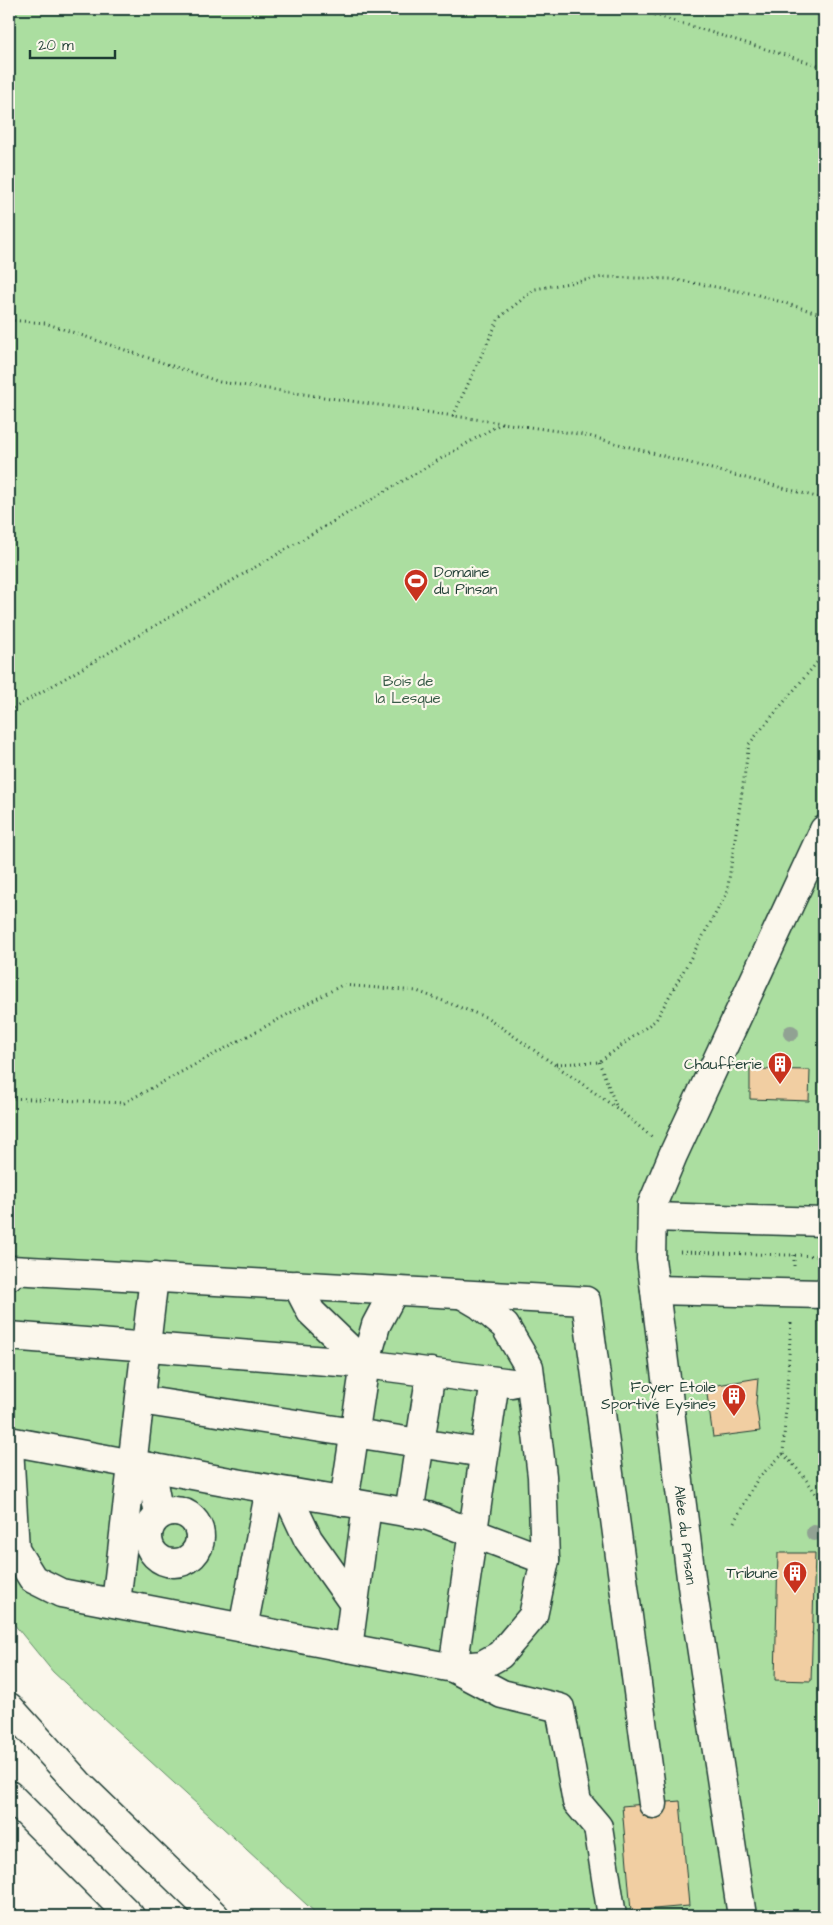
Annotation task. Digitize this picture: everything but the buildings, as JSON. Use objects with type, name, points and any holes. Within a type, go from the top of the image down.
[{"type":"main road","name":"Allée du Pinsan","points":[[742,1916],[693,1593],[655,1290],[651,1251],[652,1205],[673,1155],[824,830]]},
{"type":"main road","points":[[652,1217],[824,1222]]},
{"type":"main road","points":[[9,1276],[11,1270],[586,1301],[653,1804]]},
{"type":"main road","points":[[116,1603],[121,1560],[141,1466],[140,1400],[154,1278]]},
{"type":"main road","points":[[297,1285],[311,1312],[365,1364]]},
{"type":"main road","points":[[655,1290],[824,1294]]},
{"type":"main road","points":[[348,1648],[354,1604],[355,1433],[365,1364],[376,1325],[394,1291]]},
{"type":"main road","points":[[9,1447],[15,1550],[33,1580],[61,1593],[453,1668],[482,1665],[500,1655],[533,1616],[545,1560],[542,1476],[528,1367],[506,1326],[480,1305],[461,1294]]},
{"type":"main road","points":[[9,1336],[365,1364],[531,1385]]},
{"type":"main road","points":[[409,1513],[431,1372]]},
{"type":"main road","points":[[453,1668],[495,1381]]},
{"type":"main road","points":[[140,1400],[484,1453]]},
{"type":"main road","points":[[9,1441],[210,1479],[428,1516],[545,1560]]},
{"type":"main road","points":[[141,1466],[159,1515]]},
{"type":"main road","points":[[191,1518],[210,1479]]},
{"type":"main road","points":[[278,1491],[308,1539],[354,1604]]},
{"type":"main road","points":[[243,1628],[278,1491]]},
{"type":"main road","points":[[176,1511],[191,1518],[197,1525],[200,1542],[197,1550],[184,1561],[167,1562],[153,1553],[149,1546],[149,1529],[159,1515],[176,1511]]},
{"type":"main road","points":[[121,1560],[149,1546]]},
{"type":"main road","points":[[453,1668],[502,1694],[560,1708],[577,1802],[598,1827],[612,1916]]},
{"type":"main road","points":[[9,1706],[78,1783],[215,1916]]},
{"type":"main road","points":[[9,1795],[130,1916]]},
{"type":"path","points":[[635,9],[824,67]]},
{"type":"path","points":[[453,416],[499,318],[535,289],[603,277],[671,279],[755,294],[824,316]]},
{"type":"path","points":[[9,320],[45,323],[220,382],[585,435],[824,499]]},
{"type":"path","points":[[9,711],[502,423]]},
{"type":"path","points":[[555,1064],[598,1062],[656,1020],[727,893],[749,744],[824,654]]},
{"type":"path","points":[[9,1098],[124,1103],[342,985],[417,991],[488,1018],[618,1109],[673,1155]]},
{"type":"path","points":[[598,1062],[618,1109]]},
{"type":"path","points":[[651,1251],[824,1256]]},
{"type":"path","points":[[734,1522],[758,1478],[783,1454],[790,1332]]},
{"type":"path","points":[[783,1454],[801,1472],[820,1500],[824,1512]]},
{"type":"path","points":[[812,1634],[824,1628]]},
{"type":"path","points":[[9,1909],[16,1916]]},
{"type":"green space","name":"Domaine du Pinsan","points":[[9,9],[824,9],[824,1916],[319,1916],[53,1672],[9,1618]]},
{"type":"place","name":"Domaine du Pinsan","points":[[416,602]]},
{"type":"place","name":"Chaufferie","points":[[780,1085]]},
{"type":"place","name":"Foyer Etoile Sportive Eysines","points":[[734,1417]]},
{"type":"place","name":"Tribune","points":[[795,1594]]},
{"type":"park label","name":"Bois de la Lesque","points":[[408,690]]}]
